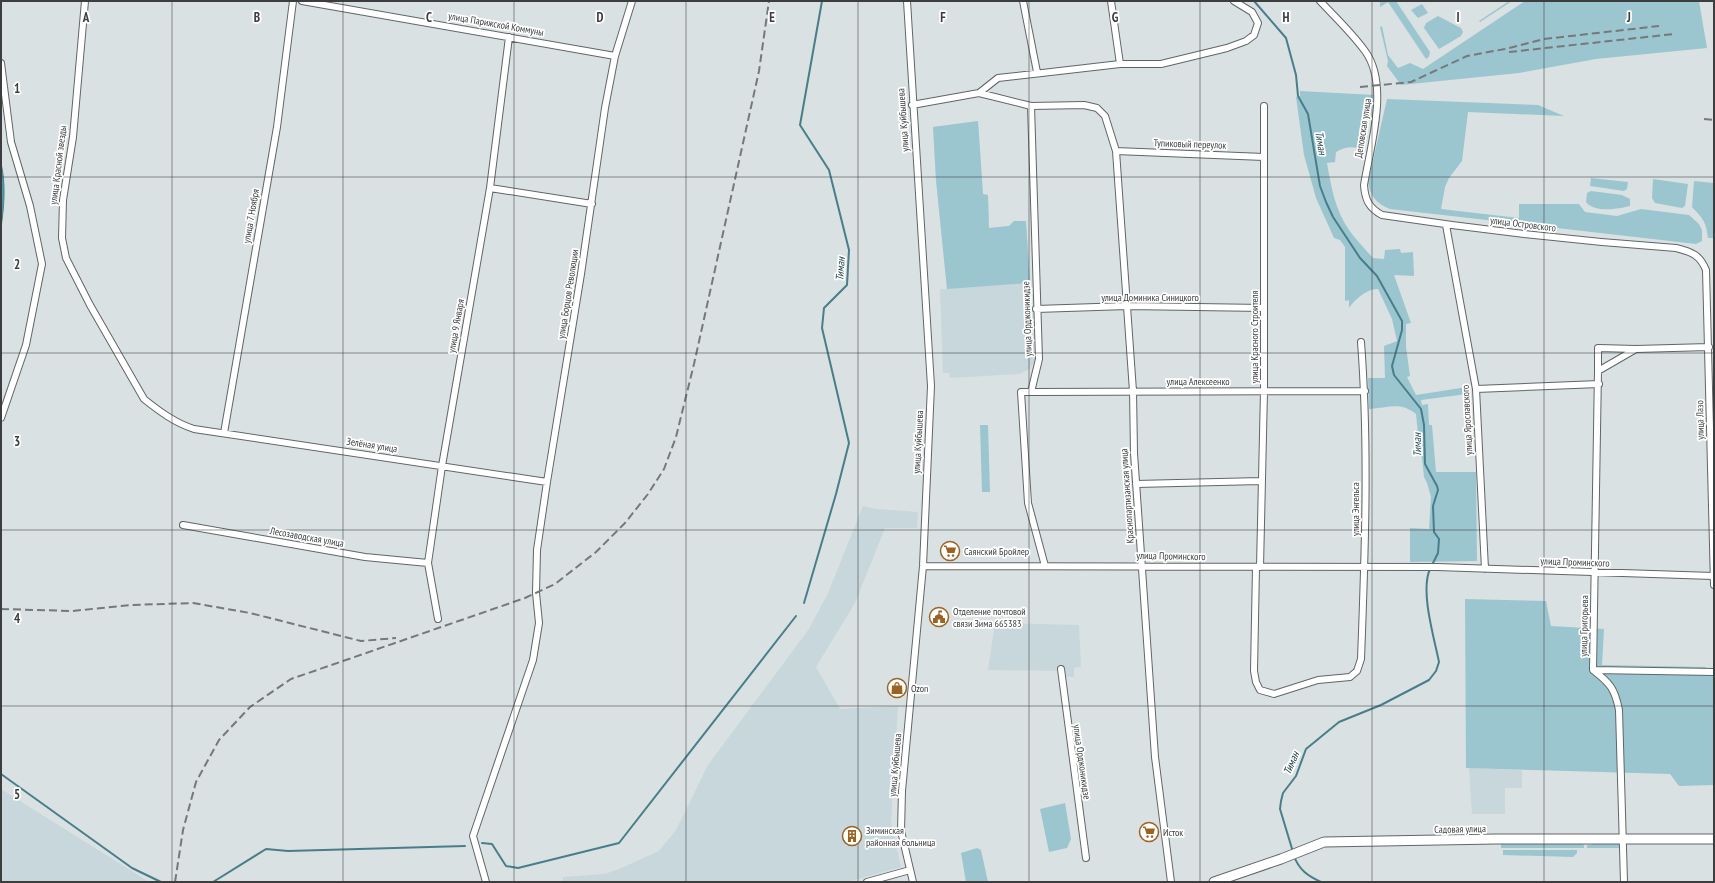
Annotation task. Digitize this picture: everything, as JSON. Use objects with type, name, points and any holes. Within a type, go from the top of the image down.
[{"type":"street","name":"улица Красной звезды","points":[[85,1],[72,137],[63,200],[62,238],[66,258],[90,305],[144,399],[183,426],[194,429]]},
{"type":"street","name":"улица 7 Ноября","points":[[224,433],[277,127],[293,1]]},
{"type":"street","name":"улица Парижской Коммуны","points":[[302,1],[615,56]]},
{"type":"street","name":"улица Борцов Революции","points":[[486,882],[473,836],[533,660],[539,623],[536,593],[537,550],[547,482],[565,381],[605,108],[615,56],[632,1]]},
{"type":"street","name":"улица Куйбышева","points":[[907,1],[912,105],[931,386],[923,566],[902,798],[901,831],[913,882]]},
{"type":"street","points":[[1023,1],[1037,72]]},
{"type":"street","points":[[1111,1],[1120,64]]},
{"type":"street","points":[[912,105],[979,92],[998,78],[1037,72],[1120,64],[1161,64],[1227,48],[1246,41],[1254,35],[1258,23],[1252,12],[1234,1]]},
{"type":"street","name":"Деповская улица","points":[[1320,1],[1366,52],[1375,72],[1378,92],[1364,185]]},
{"type":"street","name":"улица 9 Января","points":[[438,618],[428,563],[442,466],[490,188],[508,36]]},
{"type":"street","points":[[1,63],[11,142],[30,206],[42,264],[26,345],[1,418]]},
{"type":"street","points":[[979,92],[1031,106]]},
{"type":"street","name":"Краснопартизанская улица","points":[[1031,106],[1084,105],[1101,110],[1108,122],[1116,151],[1133,391],[1136,484],[1155,757],[1171,882]]},
{"type":"street","name":"улица Орджоникидзе","points":[[1031,106],[1036,309],[1039,359],[1031,392],[1021,392],[1028,502],[1045,566]]},
{"type":"street","name":"улица Красного Строителя","points":[[1264,106],[1264,391],[1254,671],[1256,682],[1260,690],[1274,694]]},
{"type":"street","name":"Тупиковый переулок","points":[[1116,151],[1264,156]]},
{"type":"street","name":"улица Островского","points":[[1364,185],[1365,198],[1371,207],[1382,215],[1446,225],[1580,241],[1676,248],[1689,251],[1699,256]]},
{"type":"street","points":[[490,188],[592,204]]},
{"type":"street","name":"улица Ярославского","points":[[1446,225],[1476,389],[1485,569]]},
{"type":"street","name":"улица Лазо","points":[[1699,256],[1706,270],[1712,447],[1714,585]]},
{"type":"street","name":"улица Доминика Синицкого","points":[[1036,309],[1127,306],[1264,308]]},
{"type":"street","name":"улица Энгельса","points":[[1274,694],[1318,680],[1350,677],[1355,674],[1359,668],[1361,659],[1365,566],[1365,391],[1361,342]]},
{"type":"street","points":[[1598,371],[1636,349],[1709,347]]},
{"type":"street","name":"улица Григорьева","points":[[1624,882],[1624,840],[1619,710],[1616,695],[1609,682],[1593,670],[1599,384],[1598,348],[1636,349]]},
{"type":"street","points":[[1476,389],[1599,384]]},
{"type":"street","name":"улица Алексеенко","points":[[1031,392],[1365,391]]},
{"type":"street","name":"Зелёная улица","points":[[194,429],[547,482]]},
{"type":"street","points":[[1136,484],[1261,481]]},
{"type":"street","name":"Лесозаводская улица","points":[[183,525],[365,557],[428,563]]},
{"type":"street","name":"улица Проминского","points":[[923,566],[1365,566],[1713,576]]},
{"type":"street","name":"улица Орджоникидзе","points":[[1061,669],[1086,858]]},
{"type":"street","points":[[1593,670],[1714,672]]},
{"type":"street","name":"Садовая улица","points":[[1214,882],[1281,859],[1324,842],[1496,839],[1714,840]]},
{"type":"street","points":[[867,882],[910,870]]},
{"type":"shaded area","points":[[1380,1],[1396,1],[1430,52],[1429,57],[1426,59],[1388,2],[1380,7]]},
{"type":"shaded area","points":[[1509,1],[1512,1],[1480,22],[1479,21]]},
{"type":"shaded area","points":[[1525,1],[1699,1],[1707,48],[1596,59],[1519,73],[1401,85],[1387,66],[1388,61],[1380,27],[1382,26],[1388,55],[1398,68],[1410,63],[1423,69]]},
{"type":"shaded area","points":[[1422,4],[1428,13],[1418,18],[1411,10]]},
{"type":"shaded area","points":[[1438,16],[1461,28],[1463,32],[1461,36],[1439,49],[1424,28],[1426,23]]},
{"type":"shaded area","points":[[1300,91],[1374,95],[1364,150],[1354,147],[1343,149],[1336,152],[1335,162],[1327,163],[1332,189],[1344,222],[1373,258],[1384,259],[1385,250],[1400,249],[1401,253],[1413,252],[1414,276],[1394,275],[1411,323],[1406,324],[1406,347],[1410,376],[1407,377],[1416,395],[1467,387],[1467,394],[1421,400],[1422,405],[1428,404],[1429,425],[1432,425],[1436,472],[1476,472],[1477,561],[1410,562],[1410,528],[1429,529],[1431,497],[1424,477],[1422,458],[1418,453],[1415,434],[1418,434],[1416,414],[1399,406],[1369,409],[1368,378],[1385,378],[1384,346],[1397,341],[1392,319],[1378,289],[1370,290],[1362,295],[1349,308],[1349,300],[1345,301],[1345,247],[1340,240],[1334,238],[1316,198],[1304,155],[1296,97],[1300,96]]},
{"type":"shaded area","points":[[1387,99],[1538,105],[1564,116],[1468,112],[1462,161],[1449,178],[1445,187],[1441,209],[1519,218],[1519,204],[1579,204],[1585,212],[1617,216],[1641,209],[1689,215],[1699,224],[1702,230],[1702,241],[1696,244],[1390,209],[1385,207],[1372,195],[1368,182]]},
{"type":"shaded area","points":[[978,121],[983,194],[988,195],[989,228],[1009,226],[1014,221],[1026,221],[1035,360],[1030,369],[1019,374],[950,378],[949,373],[943,373],[940,289],[947,289],[936,180],[933,127]]},
{"type":"shaded area","points":[[978,121],[983,194],[988,195],[989,228],[1009,226],[1014,221],[1026,221],[1030,283],[947,289],[936,180],[933,127]]},
{"type":"shaded area","points":[[1,163],[4,179],[4,196],[1,228]]},
{"type":"shaded area","points":[[1591,178],[1628,182],[1627,189],[1624,191],[1590,186]]},
{"type":"shaded area","points":[[1653,179],[1688,184],[1685,206],[1682,208],[1655,203],[1652,198]]},
{"type":"shaded area","points":[[1694,181],[1714,183],[1714,238],[1708,238],[1703,221],[1692,207]]},
{"type":"shaded area","points":[[1591,191],[1622,195],[1630,199],[1630,206],[1613,209],[1595,208],[1586,202],[1587,193]]},
{"type":"shaded area","points":[[980,425],[988,425],[990,492],[982,492]]},
{"type":"shaded area","points":[[863,506],[877,509],[918,512],[917,528],[885,528],[855,603],[816,667],[840,709],[898,706],[891,822],[901,867],[847,882],[558,882],[563,880],[563,877],[605,874],[659,851],[676,830],[708,765],[809,629],[828,593]]},
{"type":"shaded area","points":[[1465,599],[1546,601],[1551,626],[1604,629],[1602,665],[1706,667],[1707,676],[1714,676],[1714,785],[1679,786],[1670,774],[1466,768]]},
{"type":"shaded area","points":[[995,623],[1079,625],[1081,667],[1074,668],[1074,677],[1066,677],[1065,671],[988,670]]},
{"type":"shaded area","points":[[1469,768],[1522,770],[1522,788],[1505,788],[1505,814],[1472,814]]},
{"type":"shaded area","points":[[1,789],[149,882],[1,882]]},
{"type":"shaded area","points":[[1065,803],[1071,839],[1067,848],[1049,852],[1040,809]]},
{"type":"shaded area","points":[[1501,841],[1578,842],[1584,845],[1584,848],[1501,848]]},
{"type":"shaded area","points":[[1594,842],[1622,842],[1622,848],[1587,848],[1587,845],[1591,845]]},
{"type":"shaded area","points":[[977,848],[981,850],[988,882],[966,882],[961,853]]},
{"type":"shaded area","points":[[1503,850],[1577,850],[1577,853],[1573,857],[1503,855]]},
{"type":"waterway","name":"Тиман","points":[[804,603],[836,494],[849,443],[822,328],[824,308],[847,285],[849,250],[829,170],[800,125],[822,1]]},
{"type":"waterway","name":"Тиман","points":[[1254,1],[1286,38],[1296,75],[1298,96],[1308,114],[1320,186],[1326,202],[1333,217],[1360,258],[1377,276],[1402,321],[1402,330],[1392,366],[1394,375],[1421,409],[1424,425],[1425,464],[1438,490],[1433,506],[1434,532],[1439,539],[1438,553],[1432,565]]},
{"type":"waterway","name":"Тиман","points":[[1293,852],[1280,809],[1281,801],[1283,793],[1296,776],[1306,749],[1339,722],[1381,705],[1429,680],[1436,671],[1439,662],[1431,627],[1426,589],[1430,569]]},
{"type":"waterway","points":[[482,843],[492,844],[506,866],[518,868],[619,843],[796,616]]},
{"type":"waterway","points":[[1,774],[132,868],[161,882]]},
{"type":"waterway","points":[[213,882],[266,849],[288,851],[465,846]]},
{"type":"waterway","name":"Тиман","points":[[1294,856],[1298,865],[1304,872],[1321,882]]},
{"type":"railway","points":[[175,882],[183,830],[196,782],[219,740],[250,707],[291,679],[525,598],[555,584],[596,552],[625,523],[648,494],[664,469],[676,437],[694,364],[759,71],[769,1]]},
{"type":"railway","points":[[1360,87],[1411,82],[1467,56],[1505,49],[1544,39],[1659,26]]},
{"type":"railway","points":[[1509,52],[1674,34]]},
{"type":"railway","points":[[1704,119],[1714,120]]},
{"type":"railway","points":[[1,609],[72,611],[131,605],[193,603],[250,613],[361,641],[396,638]]},
{"type":"place","name":"Саянский Бройлер","points":[[950,551]]},
{"type":"place","name":"Отделение почтовой связи Зима 665383","points":[[939,617]]},
{"type":"place","name":"Ozon","points":[[897,688]]},
{"type":"place","name":"Исток","points":[[1149,832]]},
{"type":"place","name":"Зиминская районная больница","points":[[852,836]]}]
